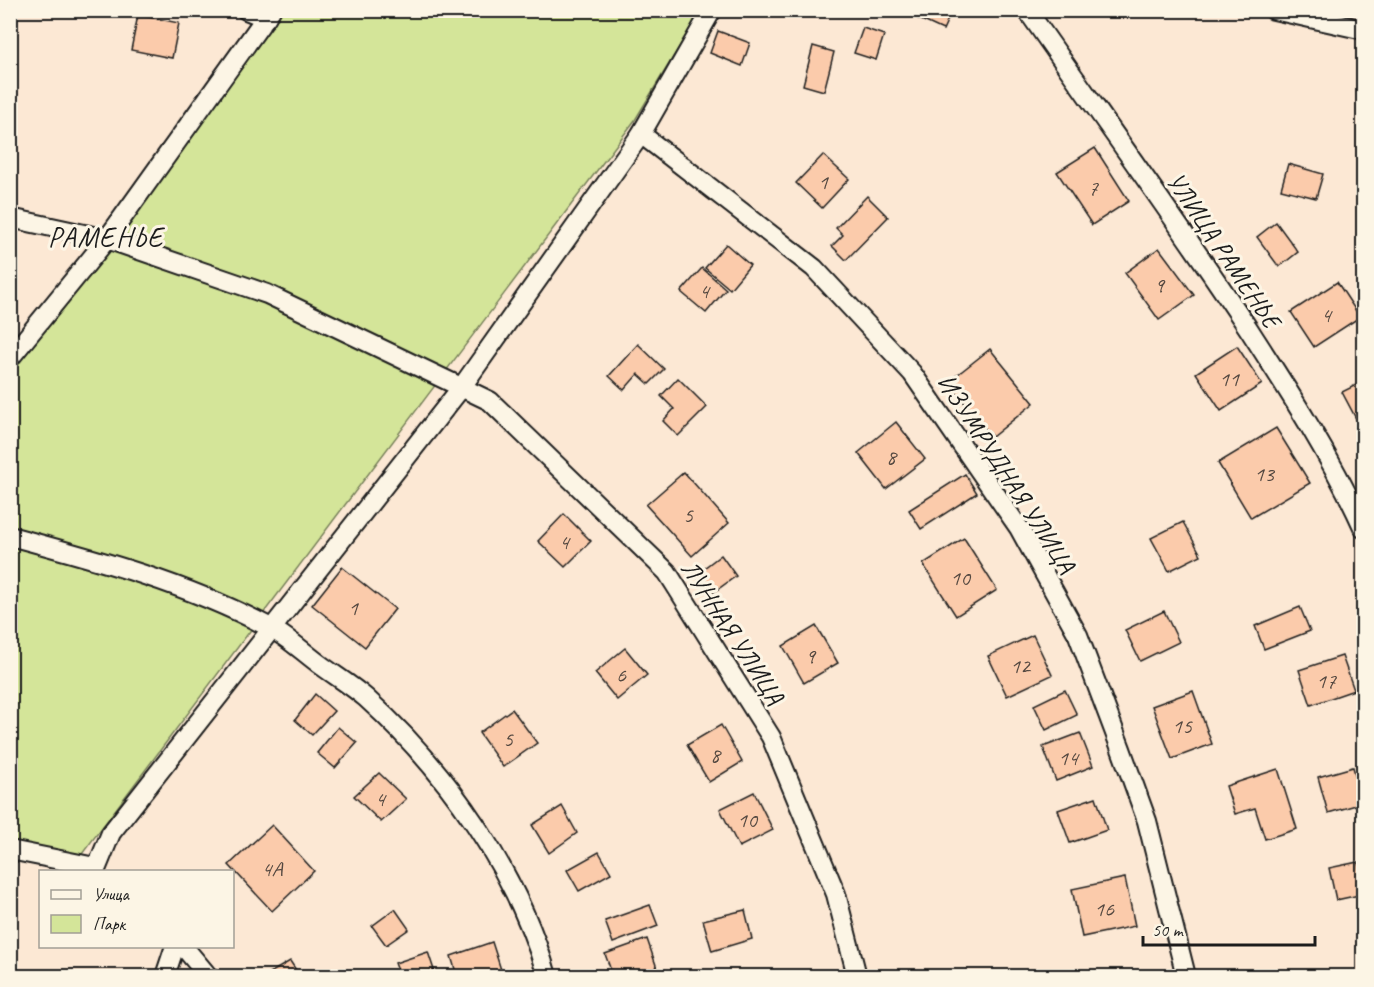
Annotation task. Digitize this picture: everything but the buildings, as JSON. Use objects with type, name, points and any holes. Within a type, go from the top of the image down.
[{"type":"street","points":[[10,358],[107,238],[268,14],[246,10]]},
{"type":"street","points":[[10,850],[95,869],[111,833],[270,627],[460,388],[641,134],[712,10]]},
{"type":"street","name":"УЛИЦА РАМЕНЬЕ","points":[[1027,10],[1221,288],[1288,390],[1348,493],[1364,529]]},
{"type":"street","points":[[1274,10],[1364,30]]},
{"type":"street","name":"ИЗУМРУДНАЯ УЛИЦА","points":[[641,134],[814,268],[912,373],[1019,528],[1078,635],[1121,749],[1147,821],[1186,976]]},
{"type":"street","name":"ЛУННАЯ УЛИЦА","points":[[10,218],[107,238],[267,294],[490,401],[667,572],[771,737],[836,894],[857,976]]},
{"type":"street","points":[[10,536],[137,571],[212,599],[270,627],[364,697],[415,747],[472,820],[512,888],[547,976]]},
{"type":"street","points":[[165,976],[174,948]]},
{"type":"street","points":[[185,948],[208,976]]},
{"type":"green space","points":[[281,11],[701,11],[635,120],[79,858],[11,841],[10,375]]},
{"type":"district","name":"РАМЕНЬЕ","points":[[106,237]]}]
